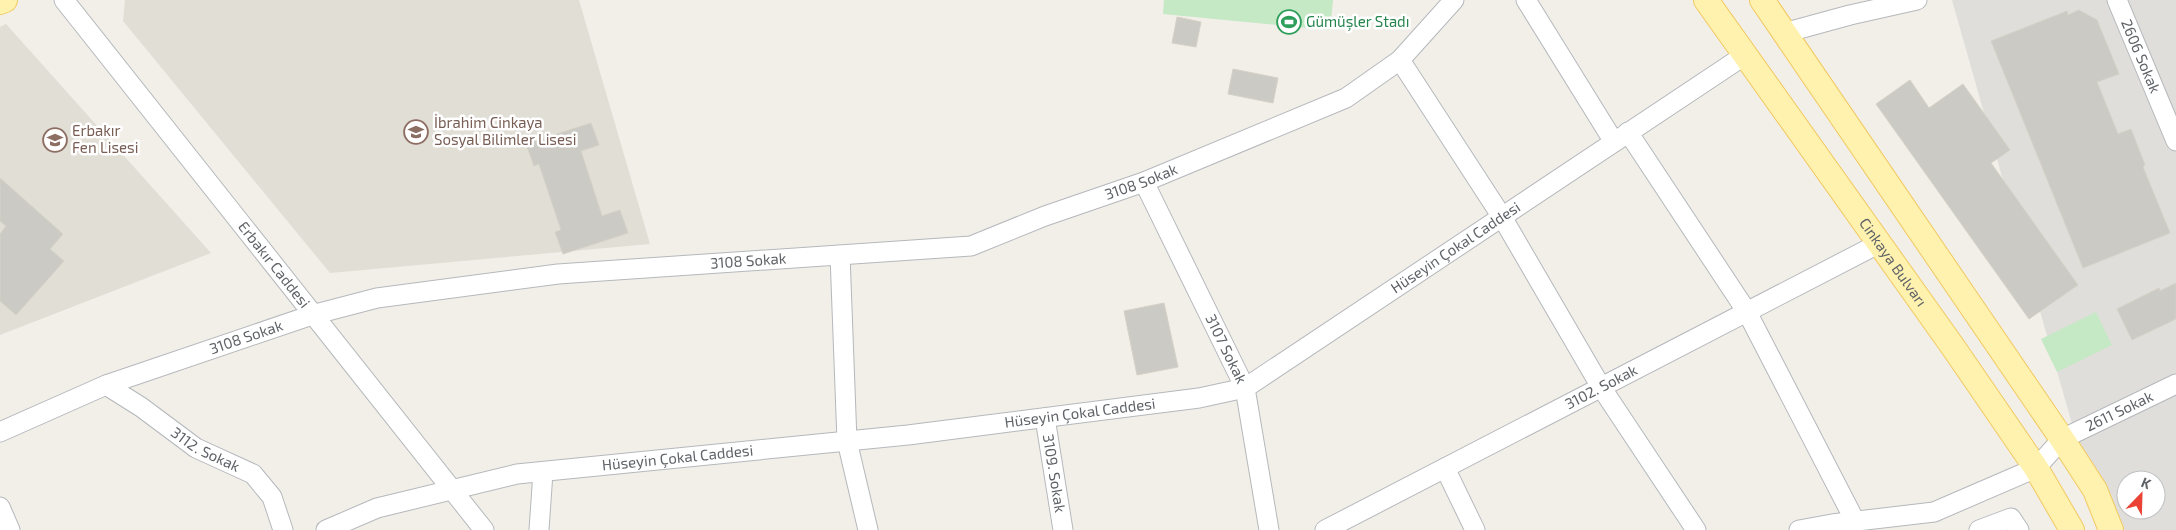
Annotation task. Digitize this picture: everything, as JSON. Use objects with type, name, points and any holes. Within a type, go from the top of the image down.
[{"type":"main road","points":[[0,2],[4,0]]},
{"type":"main road","name":"Cinkaya Bulvarı","points":[[1706,0],[2036,468],[2072,530]]},
{"type":"main road","points":[[1762,0],[2062,439],[2095,490],[2111,530]]},
{"type":"street","name":"Erbakır Caddesi","points":[[64,0],[484,530]]},
{"type":"street","name":"3108 Sokak","points":[[0,432],[106,385],[312,314],[377,298],[558,274],[971,246],[1044,216],[1144,182],[1346,98],[1400,60],[1454,0]]},
{"type":"street","points":[[1526,0],[1621,137],[1747,312],[1855,521]]},
{"type":"street","points":[[1784,33],[1917,0]]},
{"type":"street","name":"2606 Sokak","points":[[2117,0],[2176,141]]},
{"type":"street","name":"Hüseyin Çokal Caddesi","points":[[326,530],[377,508],[518,474],[847,441],[1045,418],[1199,398],[1245,388],[1745,56]]},
{"type":"street","points":[[1400,60],[1502,217],[1601,387],[1696,530]]},
{"type":"street","name":"3107 Sokak","points":[[1144,182],[1245,388],[1269,530]]},
{"type":"street","name":"3102. Sokak","points":[[1325,530],[1878,244]]},
{"type":"street","points":[[840,255],[847,441],[868,530]]},
{"type":"street","name":"2611 Sokak","points":[[2062,439],[2176,384]]},
{"type":"street","name":"3112. Sokak","points":[[106,385],[141,407],[196,448],[253,474],[272,497],[283,530]]},
{"type":"street","name":"3109. Sokak","points":[[1045,418],[1063,530]]},
{"type":"street","points":[[1799,530],[1855,521],[1934,512],[2036,468],[2062,439]]},
{"type":"street","points":[[1445,468],[1475,530]]},
{"type":"street","points":[[539,530],[543,472]]},
{"type":"street","points":[[0,506],[10,530]]},
{"type":"street","points":[[1979,530],[2011,518],[2019,530]]},
{"type":"shaded area","name":"İbrahim Cinkaya Sosyal Bilimler Lisesi","points":[[125,0],[579,0],[650,244],[330,273],[123,21]]},
{"type":"shaded area","points":[[1952,0],[2176,0],[2176,530],[2102,530]]},
{"type":"shaded area","name":"Erbakır Fen Lisesi","points":[[6,24],[211,253],[0,335],[0,27]]},
{"type":"green space","name":"Gümüşler Stadı","points":[[1164,0],[1333,0],[1330,30],[1163,14]]},
{"type":"green space","points":[[2096,312],[2112,345],[2057,372],[2041,339]]},
{"type":"building","points":[[2079,10],[2097,20],[2119,74],[2097,82],[2118,134],[2131,129],[2145,165],[2143,167],[2170,233],[2083,268],[1991,41],[2067,11],[2068,15]]},
{"type":"building","points":[[1177,17],[1201,22],[1196,47],[1172,43]]},
{"type":"building","points":[[1233,69],[1278,78],[1273,103],[1228,94]]},
{"type":"building","points":[[1910,80],[1929,108],[1963,84],[2010,150],[1991,163],[2078,285],[2029,319],[1876,104]]},
{"type":"building","points":[[591,123],[599,145],[581,151],[602,216],[620,210],[628,233],[563,254],[555,232],[561,230],[539,164],[534,166],[526,144]]},
{"type":"building","points":[[0,178],[63,234],[50,249],[64,261],[16,315],[0,301],[0,234],[6,226],[0,221]]},
{"type":"building","points":[[2176,283],[2176,319],[2132,340],[2117,309],[2159,288],[2160,291]]},
{"type":"building","points":[[1164,303],[1178,367],[1137,375],[1124,311]]},
{"type":"place","name":"Gümüşler Stadı","points":[[1289,22]]},
{"type":"place","name":"İbrahim Cinkaya Sosyal Bilimler Lisesi","points":[[416,132]]},
{"type":"place","name":"Erbakır Fen Lisesi","points":[[55,140]]}]
